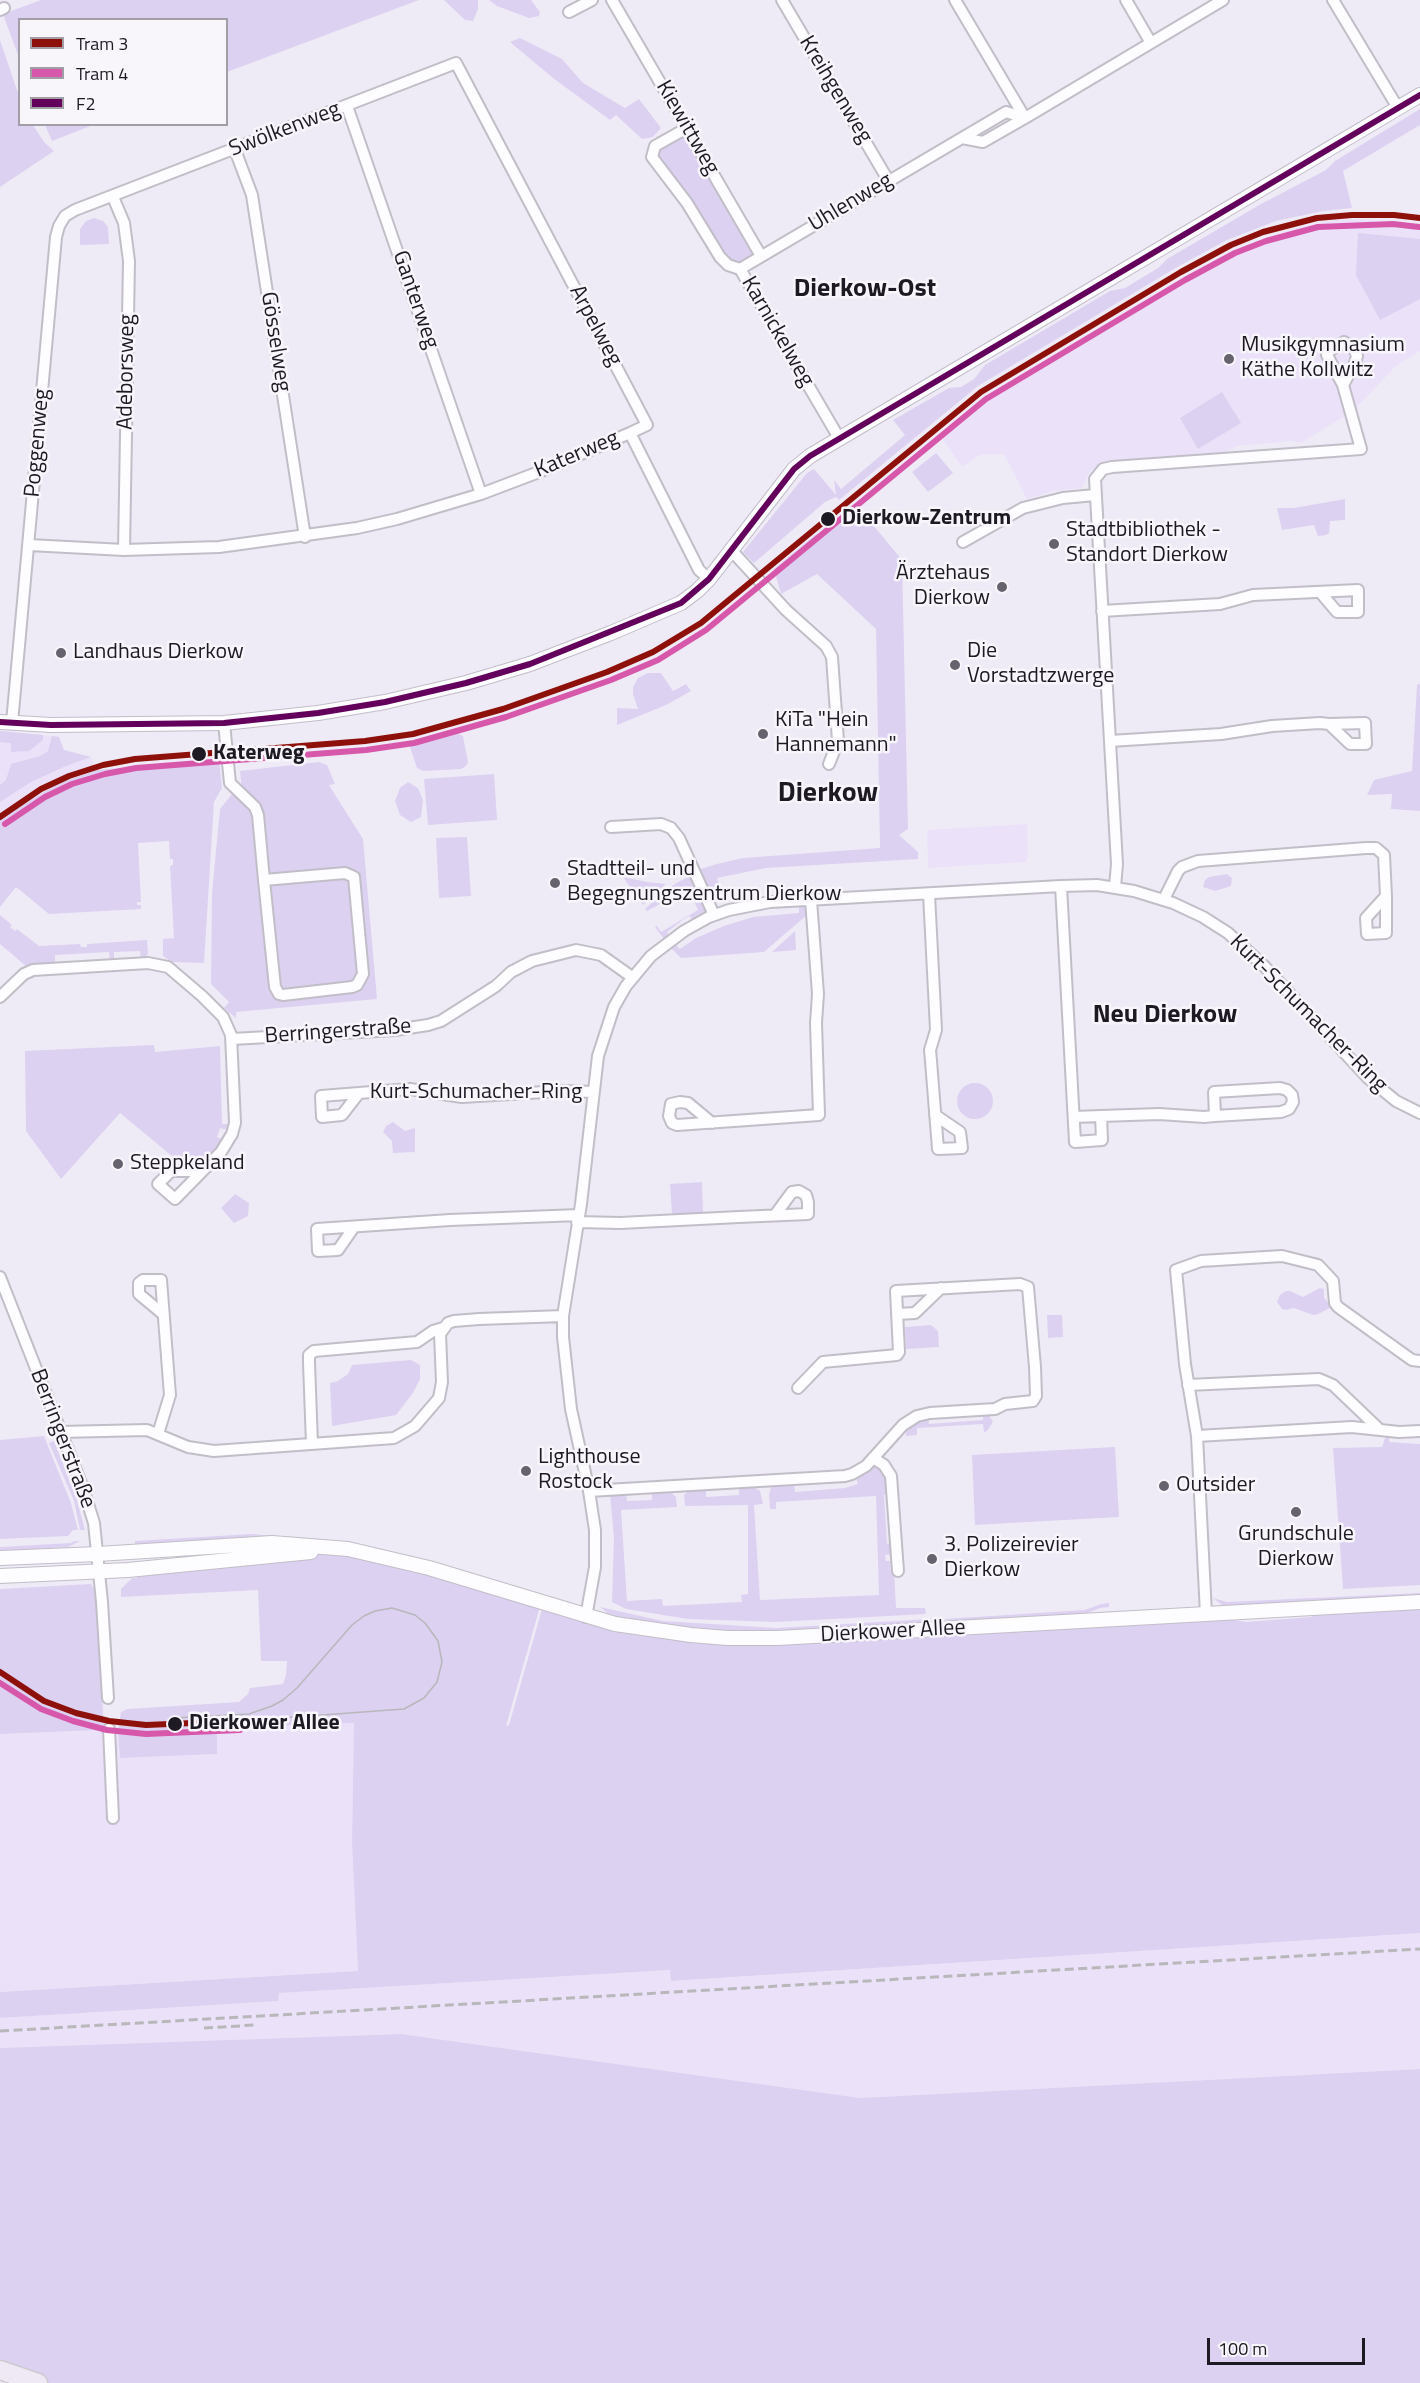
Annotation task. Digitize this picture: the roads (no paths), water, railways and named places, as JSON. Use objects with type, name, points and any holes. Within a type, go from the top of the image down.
[{"type":"highway","points":[[0,2370],[38,2383]]},
{"type":"main road","points":[[6,722],[51,725],[224,723],[318,713],[385,702],[530,664],[681,603],[698,591],[709,579],[794,469],[840,438],[1420,95]]},
{"type":"main road","name":"Dierkower Allee","points":[[0,1558],[272,1543],[348,1549],[429,1568],[586,1617],[692,1635],[761,1638],[1420,1602]]},
{"type":"main road","name":"Dierkower Allee","points":[[0,1576],[128,1570],[321,1552],[376,1556]]},
{"type":"street","points":[[569,12],[592,0]]},
{"type":"street","name":"Kiewittweg","points":[[612,0],[761,256]]},
{"type":"street","name":"Kreihgenweg","points":[[782,0],[888,180]]},
{"type":"street","points":[[955,0],[1025,118],[1223,0]]},
{"type":"street","points":[[1126,0],[1152,43]]},
{"type":"street","points":[[1333,0],[1398,108]]},
{"type":"street","name":"Swölkenweg","points":[[113,196],[456,63]]},
{"type":"street","name":"Arpelweg","points":[[456,63],[647,425],[630,433]]},
{"type":"street","name":"Ganterweg","points":[[347,106],[481,494]]},
{"type":"street","name":"Uhlenweg","points":[[740,269],[1006,112],[1025,118]]},
{"type":"street","name":"Karnickelweg","points":[[687,128],[655,146],[652,157],[687,203],[720,257],[728,265],[740,269],[840,438]]},
{"type":"street","name":"Gösselweg","points":[[235,150],[255,208],[305,537]]},
{"type":"street","name":"Poggenweg","points":[[6,722],[29,545],[56,237],[65,216],[113,196]]},
{"type":"street","name":"Adeborsweg","points":[[113,196],[124,223],[129,261],[124,550]]},
{"type":"street","points":[[1115,887],[1117,864],[1095,479],[1102,469],[1361,448],[1343,385]]},
{"type":"street","points":[[630,433],[699,570],[709,579]]},
{"type":"street","name":"Katerweg","points":[[29,545],[124,550],[219,548],[305,537],[397,519],[481,494],[550,468],[630,433]]},
{"type":"street","points":[[963,542],[1023,508],[1063,498],[1095,495]]},
{"type":"street","points":[[732,551],[786,610],[826,646],[832,657],[838,741],[830,764]]},
{"type":"street","points":[[1102,611],[1210,605],[1253,595],[1320,592]]},
{"type":"street","points":[[224,723],[230,783],[255,807],[258,815],[264,879],[277,991],[283,995],[357,985],[363,974],[354,877],[345,873],[264,879]]},
{"type":"street","points":[[1110,741],[1329,724]]},
{"type":"street","points":[[611,827],[661,824],[671,828],[679,838],[714,915]]},
{"type":"street","points":[[1164,900],[1178,871],[1198,861],[1366,848],[1376,848],[1384,855],[1386,896]]},
{"type":"street","points":[[1061,886],[1075,1142],[1102,1140],[1101,1116]]},
{"type":"street","name":"Kurt-Schumacher-Ring","points":[[586,1617],[594,1581],[596,1550],[589,1491],[567,1382],[563,1316],[578,1219],[598,1056],[604,1033],[614,1007],[632,977],[651,956],[672,939],[714,915],[751,904],[1061,886],[1115,887],[1164,900],[1203,917],[1241,943],[1368,1078],[1396,1101],[1420,1113]]},
{"type":"street","points":[[929,894],[936,1030],[930,1050],[935,1114]]},
{"type":"street","points":[[712,1123],[819,1115],[816,1023],[818,994],[811,900]]},
{"type":"street","name":"Berringerstraße","points":[[232,1039],[395,1030],[428,1025],[441,1021],[496,986],[510,972],[532,961],[576,950],[601,955],[632,977]]},
{"type":"street","name":"Berringerstraße","points":[[0,997],[24,974],[33,970],[148,963],[159,964],[170,969],[223,1017],[230,1028],[232,1039],[235,1123],[232,1134],[221,1152],[200,1171]]},
{"type":"street","points":[[1074,1117],[1159,1114],[1215,1116],[1281,1112],[1289,1109],[1293,1102],[1292,1095],[1280,1088],[1214,1092],[1215,1116]]},
{"type":"street","name":"Kurt-Schumacher-Ring","points":[[358,1094],[410,1089],[462,1097],[561,1091],[594,1092]]},
{"type":"street","points":[[354,1227],[450,1220],[578,1219],[609,1223],[775,1215]]},
{"type":"street","points":[[1206,1614],[1197,1436],[1188,1385],[1176,1270],[1201,1261],[1282,1256],[1318,1265],[1333,1281],[1335,1303],[1338,1307],[1412,1360],[1420,1361]]},
{"type":"street","name":"Berringerstraße","points":[[0,1277],[88,1504],[99,1570]]},
{"type":"street","points":[[589,1491],[844,1476],[860,1470],[903,1425],[917,1416],[930,1413],[995,1409],[1005,1404],[1033,1401],[1036,1396],[1028,1287],[1020,1284],[896,1291],[899,1352],[897,1355],[823,1362],[798,1388]]},
{"type":"street","points":[[897,1314],[915,1312],[941,1288]]},
{"type":"street","points":[[158,1434],[170,1395],[163,1314]]},
{"type":"street","points":[[312,1444],[309,1355],[314,1351],[417,1342],[454,1321],[563,1316]]},
{"type":"street","points":[[60,1432],[137,1428],[188,1447],[207,1451],[394,1438],[415,1426],[436,1403],[441,1391],[440,1341],[443,1328]]},
{"type":"street","points":[[1188,1385],[1319,1379],[1333,1385],[1378,1428]]},
{"type":"street","points":[[1197,1436],[1352,1427],[1399,1432],[1420,1431]]},
{"type":"street","points":[[873,1458],[884,1465],[891,1476],[898,1571]]},
{"type":"street","points":[[99,1570],[108,1698]]},
{"type":"street","points":[[109,1729],[113,1818]]},
{"type":"tram line","name":"3","points":[[0,817],[41,789],[69,776],[103,765],[135,759],[365,741],[413,734],[503,709],[607,672],[653,652],[701,623],[981,392],[1181,272],[1231,245],[1263,232],[1317,218],[1352,215],[1394,215],[1420,218]]},
{"type":"tram line","name":"4","points":[[5,824],[45,797],[72,784],[105,774],[136,768],[366,750],[414,743],[506,717],[611,680],[658,660],[706,630],[986,399],[1185,280],[1235,253],[1266,241],[1318,227],[1393,224],[1419,227]]},
{"type":"tram line","points":[[240,1721],[404,1709],[424,1698],[437,1682],[442,1662],[438,1641],[425,1623],[415,1615],[392,1608],[375,1611],[352,1625],[297,1688],[283,1700],[249,1714]]},
{"type":"tram line","name":"3","points":[[0,1672],[44,1701],[76,1713],[109,1721],[146,1725],[240,1721]]},
{"type":"tram line","name":"4","points":[[0,1683],[41,1709],[107,1730],[146,1734],[240,1730]]},
{"type":"tram line","points":[[175,1718],[249,1714]]},
{"type":"railway","points":[[0,2031],[1420,1949]]},
{"type":"railway","points":[[204,2028],[255,2025]]},
{"type":"place","name":"Musikgymnasium Käthe Kollwitz","points":[[1229,359]]},
{"type":"place","name":"Dierkow-Zentrum","points":[[828,519]]},
{"type":"place","name":"Stadtbibliothek - Standort Dierkow","points":[[1054,544]]},
{"type":"place","name":"Ärztehaus Dierkow","points":[[1002,587]]},
{"type":"place","name":"Landhaus Dierkow","points":[[61,653]]},
{"type":"place","name":"Die Vorstadtzwerge","points":[[955,665]]},
{"type":"place","name":"KiTa \"Hein Hannemann\"","points":[[763,734]]},
{"type":"place","name":"Katerweg","points":[[199,754]]},
{"type":"place","name":"Stadtteil- und Begegnungszentrum Dierkow","points":[[555,883]]},
{"type":"place","name":"Steppkeland","points":[[118,1164]]},
{"type":"place","name":"Lighthouse Rostock","points":[[526,1471]]},
{"type":"place","name":"Outsider","points":[[1164,1486]]},
{"type":"place","name":"Grundschule Dierkow","points":[[1296,1512]]},
{"type":"place","name":"3. Polizeirevier Dierkow","points":[[932,1559]]},
{"type":"place","name":"Dierkower Allee","points":[[175,1724]]},
{"type":"district","name":"Dierkow-Ost","points":[[865,290]]},
{"type":"district","name":"Dierkow","points":[[828,794]]},
{"type":"district","name":"Neu Dierkow","points":[[1165,1016]]}]
